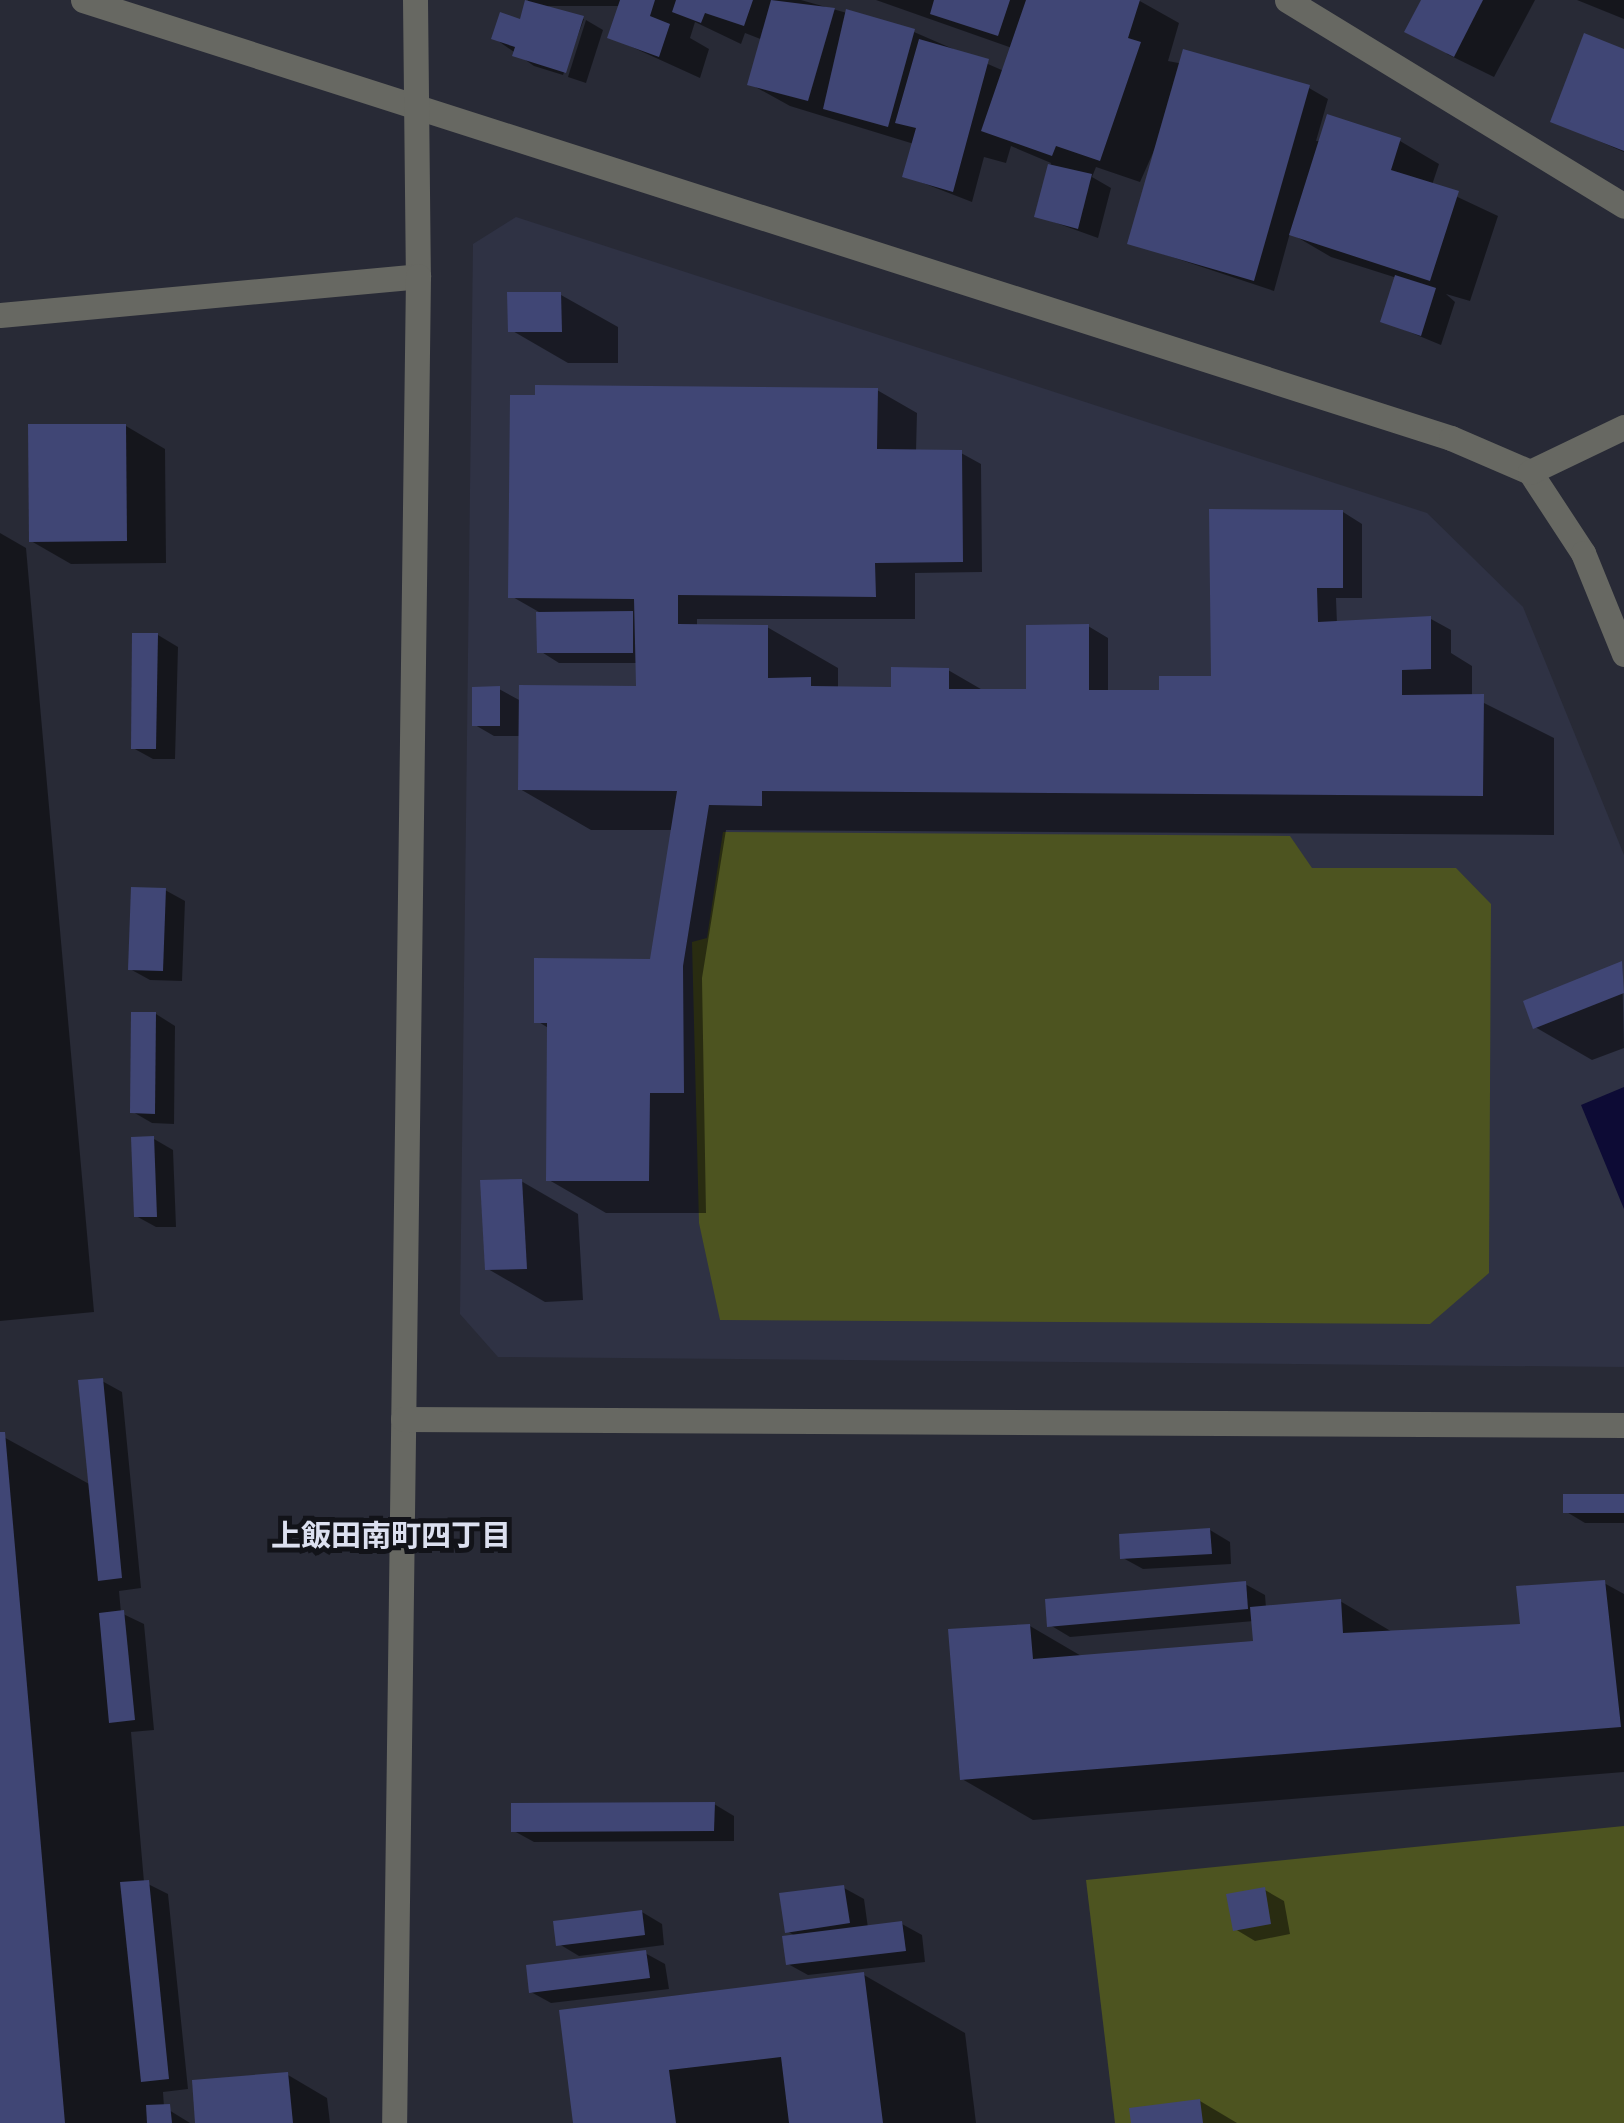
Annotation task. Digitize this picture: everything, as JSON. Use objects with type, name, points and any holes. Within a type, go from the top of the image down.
[{"type":"street","points":[[83,0],[1451,438],[1530,472],[1583,553],[1624,654]]},
{"type":"street","points":[[394,2123],[418,276],[415,0]]},
{"type":"street","points":[[1288,0],[1624,206]]},
{"type":"street","points":[[0,315],[418,276]]},
{"type":"street","points":[[1530,472],[1624,427]]},
{"type":"street","points":[[403,1419],[1624,1425]]},
{"type":"shaded area","points":[[516,217],[1427,513],[1523,607],[1624,855],[1624,1367],[498,1357],[460,1314],[473,244]]},
{"type":"shaded area","points":[[1624,1087],[1624,1209],[1581,1105]]},
{"type":"green space","points":[[723,832],[1290,836],[1312,868],[1456,868],[1491,904],[1489,1273],[1430,1324],[720,1320],[699,1223],[692,942],[707,938]]},
{"type":"green space","points":[[1624,1826],[1624,2123],[1115,2123],[1086,1880]]},
{"type":"building","points":[[525,0],[584,16],[566,73],[512,56],[515,47],[491,39],[500,12],[520,19]]},
{"type":"building","points":[[620,0],[655,0],[650,16],[670,24],[659,57],[607,38]]},
{"type":"building","points":[[676,0],[753,0],[744,26],[705,13],[701,23],[672,12]]},
{"type":"building","points":[[771,0],[835,8],[808,101],[747,85]]},
{"type":"building","points":[[934,0],[1010,0],[998,36],[930,14]]},
{"type":"building","points":[[1026,0],[1140,0],[1128,38],[1141,42],[1100,161],[1056,146],[1052,156],[981,131]]},
{"type":"building","points":[[1421,0],[1483,0],[1454,57],[1404,32]]},
{"type":"building","points":[[846,9],[915,29],[888,127],[823,109]]},
{"type":"building","points":[[1584,33],[1624,49],[1624,151],[1550,122]]},
{"type":"building","points":[[919,39],[989,59],[953,192],[902,177],[916,128],[895,123]]},
{"type":"building","points":[[1183,49],[1310,85],[1254,281],[1127,244]]},
{"type":"building","points":[[1327,114],[1401,138],[1391,170],[1459,191],[1430,281],[1289,235]]},
{"type":"building","points":[[1048,164],[1092,174],[1078,229],[1034,217]]},
{"type":"building","points":[[1395,275],[1436,288],[1421,336],[1380,322]]},
{"type":"building","points":[[507,292],[561,292],[562,332],[508,332]]},
{"type":"building","points":[[535,385],[878,388],[877,449],[962,450],[963,562],[875,563],[876,597],[678,595],[678,624],[768,625],[768,678],[811,677],[811,686],[891,687],[891,667],[949,668],[949,689],[1026,689],[1026,625],[1089,624],[1089,690],[1159,690],[1159,676],[1211,676],[1209,509],[1343,510],[1343,588],[1317,588],[1318,622],[1431,616],[1431,669],[1402,670],[1402,695],[1484,694],[1483,796],[762,791],[762,806],[709,805],[683,966],[684,1093],[650,1093],[649,1181],[546,1181],[547,1023],[534,1023],[534,958],[650,959],[677,791],[518,790],[519,685],[636,686],[634,599],[508,598],[510,395],[535,395]]},
{"type":"building","points":[[28,424],[126,424],[127,541],[29,542]]},
{"type":"building","points":[[633,611],[633,653],[537,653],[536,612]]},
{"type":"building","points":[[132,633],[158,633],[156,749],[131,749]]},
{"type":"building","points":[[500,686],[500,726],[472,726],[472,687]]},
{"type":"building","points":[[131,887],[166,888],[163,971],[128,970]]},
{"type":"building","points":[[1622,961],[1624,993],[1533,1029],[1523,1001]]},
{"type":"building","points":[[131,1012],[156,1012],[155,1114],[130,1113]]},
{"type":"building","points":[[154,1136],[157,1217],[134,1217],[131,1137]]},
{"type":"building","points":[[522,1179],[527,1269],[485,1270],[480,1180]]},
{"type":"building","points":[[103,1378],[122,1578],[98,1581],[78,1380]]},
{"type":"building","points":[[0,1432],[5,1432],[65,2123],[0,2123]]},
{"type":"building","points":[[1563,1494],[1624,1494],[1624,1513],[1563,1513]]},
{"type":"building","points":[[1210,1528],[1212,1554],[1120,1559],[1119,1534]]},
{"type":"building","points":[[1605,1580],[1621,1727],[960,1780],[948,1629],[1030,1624],[1033,1659],[1253,1641],[1250,1607],[1341,1599],[1343,1633],[1520,1624],[1516,1586]]},
{"type":"building","points":[[1246,1581],[1248,1609],[1047,1627],[1045,1599]]},
{"type":"building","points":[[124,1610],[135,1720],[109,1723],[99,1613]]},
{"type":"building","points":[[715,1802],[714,1831],[511,1832],[511,1803]]},
{"type":"building","points":[[149,1880],[169,2079],[141,2082],[120,1882]]},
{"type":"building","points":[[844,1885],[850,1923],[785,1933],[779,1893]]},
{"type":"building","points":[[1265,1887],[1271,1924],[1233,1931],[1226,1894]]},
{"type":"building","points":[[642,1910],[645,1935],[556,1946],[553,1921]]},
{"type":"building","points":[[902,1921],[906,1951],[786,1965],[782,1936]]},
{"type":"building","points":[[646,1950],[650,1978],[529,1993],[526,1965]]},
{"type":"building","points":[[864,1972],[883,2123],[789,2123],[781,2057],[669,2070],[676,2123],[573,2123],[559,2010]]},
{"type":"building","points":[[288,2072],[293,2123],[195,2123],[192,2080]]},
{"type":"building","points":[[1200,2099],[1203,2123],[1131,2123],[1129,2108]]},
{"type":"building","points":[[170,2104],[172,2123],[147,2123],[146,2105]]},
{"type":"district","name":"上飯田南町四丁目","points":[[391,1535]]}]
